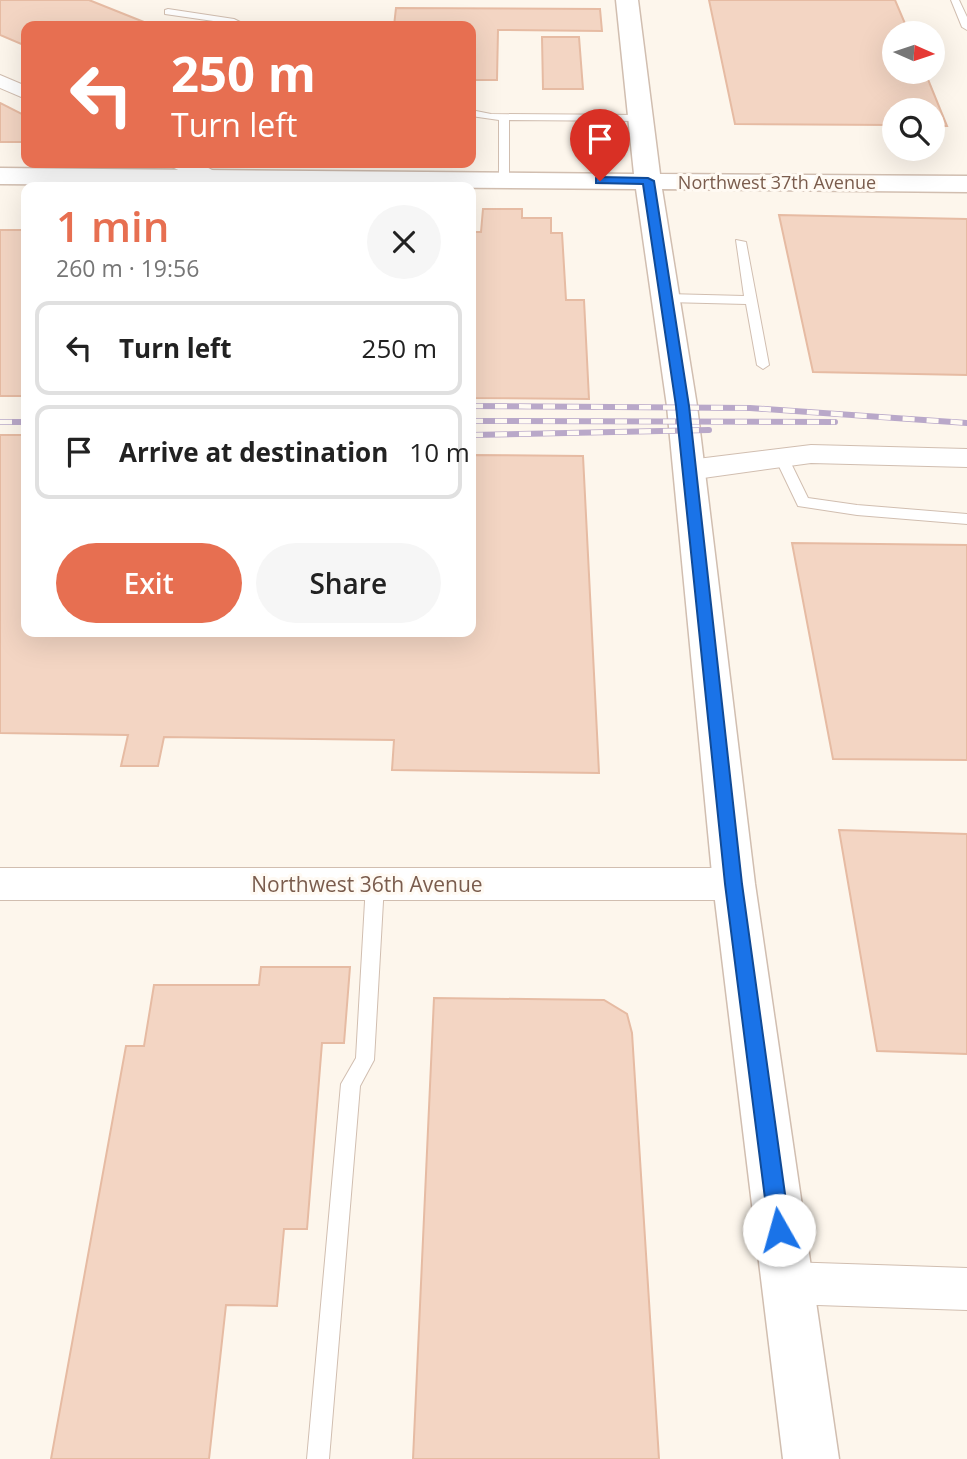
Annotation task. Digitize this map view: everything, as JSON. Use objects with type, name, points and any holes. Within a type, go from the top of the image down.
[{"type":"street","points":[[627,0],[648,181],[667,298],[689,470],[734,884],[811,1459]]},
{"type":"street","points":[[0,81],[21,91]]},
{"type":"street","points":[[190,168],[211,177]]},
{"type":"street","name":"Northwest 37th Avenue","points":[[0,176],[967,184]]},
{"type":"street","points":[[689,470],[811,454],[967,458]]},
{"type":"street","name":"Northwest 36th Avenue","points":[[0,884],[734,884]]},
{"type":"street","points":[[787,1283],[967,1289]]},
{"type":"lane","points":[[955,0],[967,27]]},
{"type":"lane","points":[[168,12],[227,21]]},
{"type":"lane","points":[[476,114],[504,117],[641,118]]},
{"type":"lane","points":[[504,117],[504,180]]},
{"type":"lane","points":[[740,242],[762,365]]},
{"type":"lane","points":[[667,298],[750,300]]},
{"type":"lane","points":[[782,458],[803,502],[857,510],[967,519]]},
{"type":"lane","points":[[318,1459],[351,1084],[365,1060],[375,884]]},
{"type":"building","points":[[0,0],[89,0],[142,21],[21,21],[21,44],[0,35]]},
{"type":"building","points":[[709,0],[895,0],[904,21],[882,21],[882,84],[930,84],[936,98],[882,98],[882,125],[735,124]]},
{"type":"building","points":[[396,8],[600,9],[602,31],[498,30],[497,80],[476,80],[476,21],[395,21]]},
{"type":"building","points":[[542,37],[579,37],[583,89],[543,89]]},
{"type":"building","points":[[0,103],[21,114],[21,142],[0,142]]},
{"type":"building","points":[[483,209],[522,209],[522,218],[551,218],[551,233],[562,233],[566,300],[584,300],[589,399],[476,398],[476,232],[481,232]]},
{"type":"building","points":[[779,215],[967,219],[967,375],[813,372]]},
{"type":"building","points":[[0,230],[21,230],[21,396],[0,396]]},
{"type":"building","points":[[0,435],[21,435],[21,637],[476,637],[476,455],[583,456],[599,773],[392,770],[394,740],[164,737],[158,766],[121,766],[128,735],[0,733]]},
{"type":"building","points":[[792,543],[967,545],[967,760],[833,759]]},
{"type":"building","points":[[839,830],[967,834],[967,1054],[877,1051]]},
{"type":"building","points":[[261,967],[350,967],[344,1043],[322,1043],[307,1229],[284,1229],[277,1306],[226,1305],[209,1459],[51,1459],[126,1046],[144,1046],[154,985],[259,985]]},
{"type":"building","points":[[434,998],[604,1000],[627,1014],[632,1033],[659,1459],[413,1459]]},
{"type":"railway","points":[[476,406],[750,408],[967,423]]},
{"type":"railway","points":[[476,421],[835,422]]},
{"type":"railway","points":[[0,422],[21,422]]},
{"type":"railway","points":[[476,435],[709,430]]},
{"type":"route","points":[[600,181],[648,181],[682,406],[734,884],[779,1230]]}]
